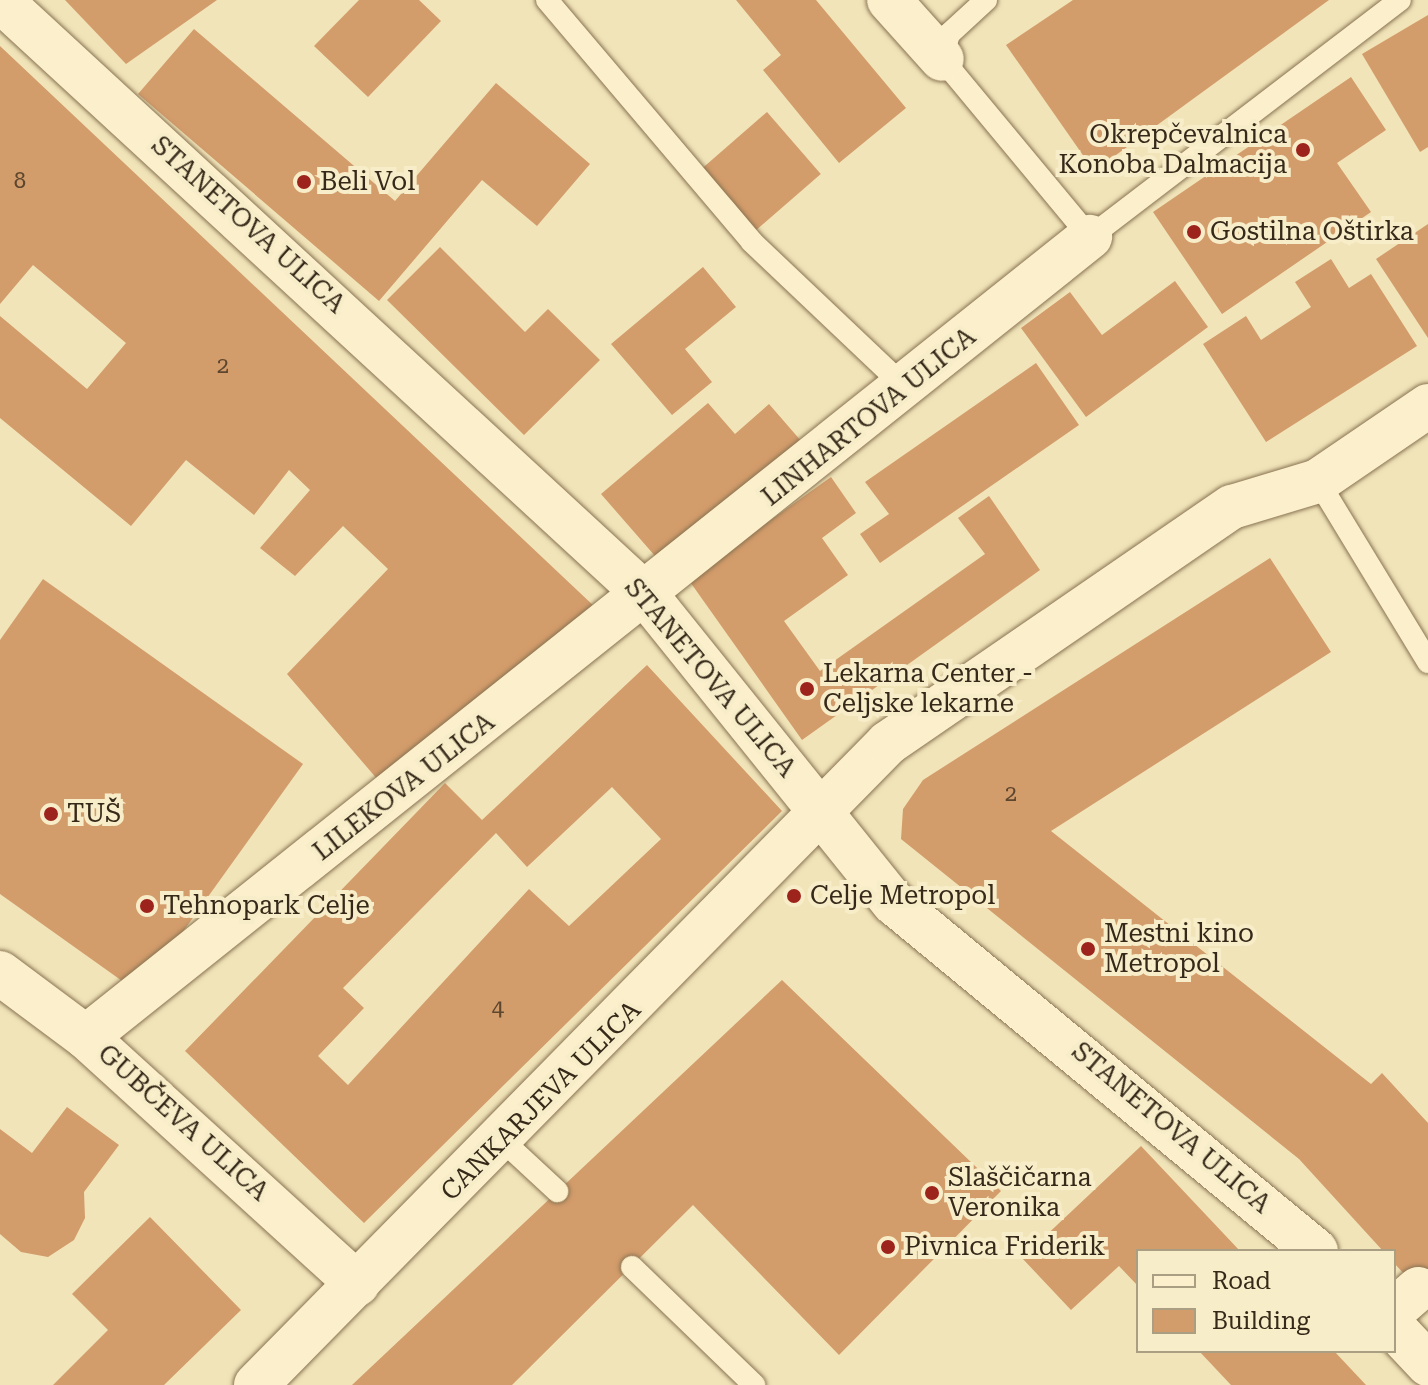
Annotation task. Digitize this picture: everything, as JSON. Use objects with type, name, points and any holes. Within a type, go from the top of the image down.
[{"type":"street","name":"STANETOVA ULICA","points":[[0,0],[646,595],[894,903],[1314,1249]]},
{"type":"street","points":[[889,0],[942,59]]},
{"type":"street","name":"LINHARTOVA ULICA","points":[[646,595],[1090,237]]},
{"type":"street","name":"CANKARJEVA ULICA","points":[[256,1385],[503,1141],[818,810],[888,743],[1232,507],[1318,481],[1428,406]]},
{"type":"street","name":"LILEKOVA ULICA","points":[[86,1037],[646,595]]},
{"type":"street","name":"GUBČEVA ULICA","points":[[0,973],[86,1037],[357,1284]]},
{"type":"street","points":[[1396,1330],[1428,1364]]},
{"type":"lane","points":[[547,0],[752,242],[905,387]]},
{"type":"lane","points":[[986,0],[949,34],[942,59],[1090,237]]},
{"type":"lane","name":"LINHARTOVA ULICA","points":[[1090,237],[1400,0]]},
{"type":"lane","points":[[1318,481],[1428,662]]},
{"type":"lane","points":[[503,1141],[557,1191]]},
{"type":"lane","points":[[632,1267],[754,1385]]},
{"type":"building","points":[[65,0],[217,0],[126,64]]},
{"type":"building","points":[[359,0],[419,0],[441,21],[368,97],[314,46]]},
{"type":"building","points":[[736,0],[816,0],[906,108],[839,163],[763,70],[781,55]]},
{"type":"building","points":[[1073,0],[1329,0],[1094,171],[1006,45]]},
{"type":"building","points":[[1428,15],[1428,147],[1420,152],[1362,54]]},
{"type":"building","points":[[194,29],[395,201],[496,83],[590,164],[537,226],[482,180],[379,301],[138,94]]},
{"type":"building","points":[[0,46],[596,608],[384,787],[287,674],[388,569],[343,526],[295,576],[260,548],[310,490],[289,470],[254,515],[186,460],[131,526],[0,418],[0,316],[87,389],[126,343],[33,265],[0,304]]},
{"type":"building","points":[[1351,77],[1386,130],[1337,163],[1371,212],[1222,314],[1153,212]]},
{"type":"building","points":[[767,112],[821,174],[754,232],[701,170]]},
{"type":"building","points":[[1428,224],[1428,338],[1376,259]]},
{"type":"building","points":[[440,247],[525,332],[548,309],[600,360],[524,435],[387,300]]},
{"type":"building","points":[[1331,259],[1349,288],[1371,274],[1417,346],[1266,442],[1203,344],[1246,316],[1261,340],[1311,307],[1295,282]]},
{"type":"building","points":[[703,267],[736,307],[685,349],[712,382],[672,415],[611,344]]},
{"type":"building","points":[[1175,281],[1208,327],[1086,417],[1021,328],[1070,292],[1102,335]]},
{"type":"building","points":[[1036,363],[1079,425],[880,563],[860,534],[889,514],[865,482]]},
{"type":"building","points":[[708,403],[735,434],[769,404],[802,442],[662,564],[601,494]]},
{"type":"building","points":[[831,477],[856,513],[822,538],[848,575],[784,621],[820,671],[985,554],[958,518],[989,496],[1040,570],[802,740],[688,579]]},
{"type":"building","points":[[1270,558],[1331,652],[1051,831],[1371,1084],[1382,1073],[1428,1123],[1428,1300],[1396,1265],[1396,1249],[1381,1249],[1299,1159],[901,839],[903,809],[923,780]]},
{"type":"building","points":[[43,579],[303,764],[139,993],[0,894],[0,640]]},
{"type":"building","points":[[647,665],[782,811],[364,1223],[185,1051],[445,783],[482,820]],"holes":[[[612,787],[661,839],[569,926],[529,889],[348,1085],[318,1056],[364,1008],[343,988],[496,833],[527,867]]]},
{"type":"building","points":[[782,980],[1001,1191],[839,1355],[693,1205],[512,1385],[352,1385]]},
{"type":"building","points":[[67,1107],[119,1145],[84,1192],[85,1218],[74,1240],[48,1257],[21,1252],[0,1234],[0,1129],[32,1153]]},
{"type":"building","points":[[1141,1146],[1238,1249],[1136,1249],[1136,1284],[1119,1266],[1071,1310],[1022,1258]]},
{"type":"building","points":[[150,1217],[241,1310],[164,1385],[53,1385],[108,1330],[72,1294]]},
{"type":"building","points":[[1201,1353],[1336,1353],[1366,1385],[1231,1385]]},
{"type":"place","name":"Okrepčevalnica Konoba Dalmacija","points":[[1303,150]]},
{"type":"place","name":"Beli Vol","points":[[304,182]]},
{"type":"place","name":"Gostilna Oštirka","points":[[1194,232]]},
{"type":"place","name":"Lekarna Center - Celjske lekarne","points":[[807,689]]},
{"type":"place","name":"TUŠ","points":[[51,814]]},
{"type":"place","name":"Celje Metropol","points":[[794,896]]},
{"type":"place","name":"Tehnopark Celje","points":[[147,906]]},
{"type":"place","name":"Mestni kino Metropol","points":[[1088,949]]},
{"type":"place","name":"Slaščičarna Veronika","points":[[932,1193]]},
{"type":"place","name":"Pivnica Friderik","points":[[888,1247]]}]
